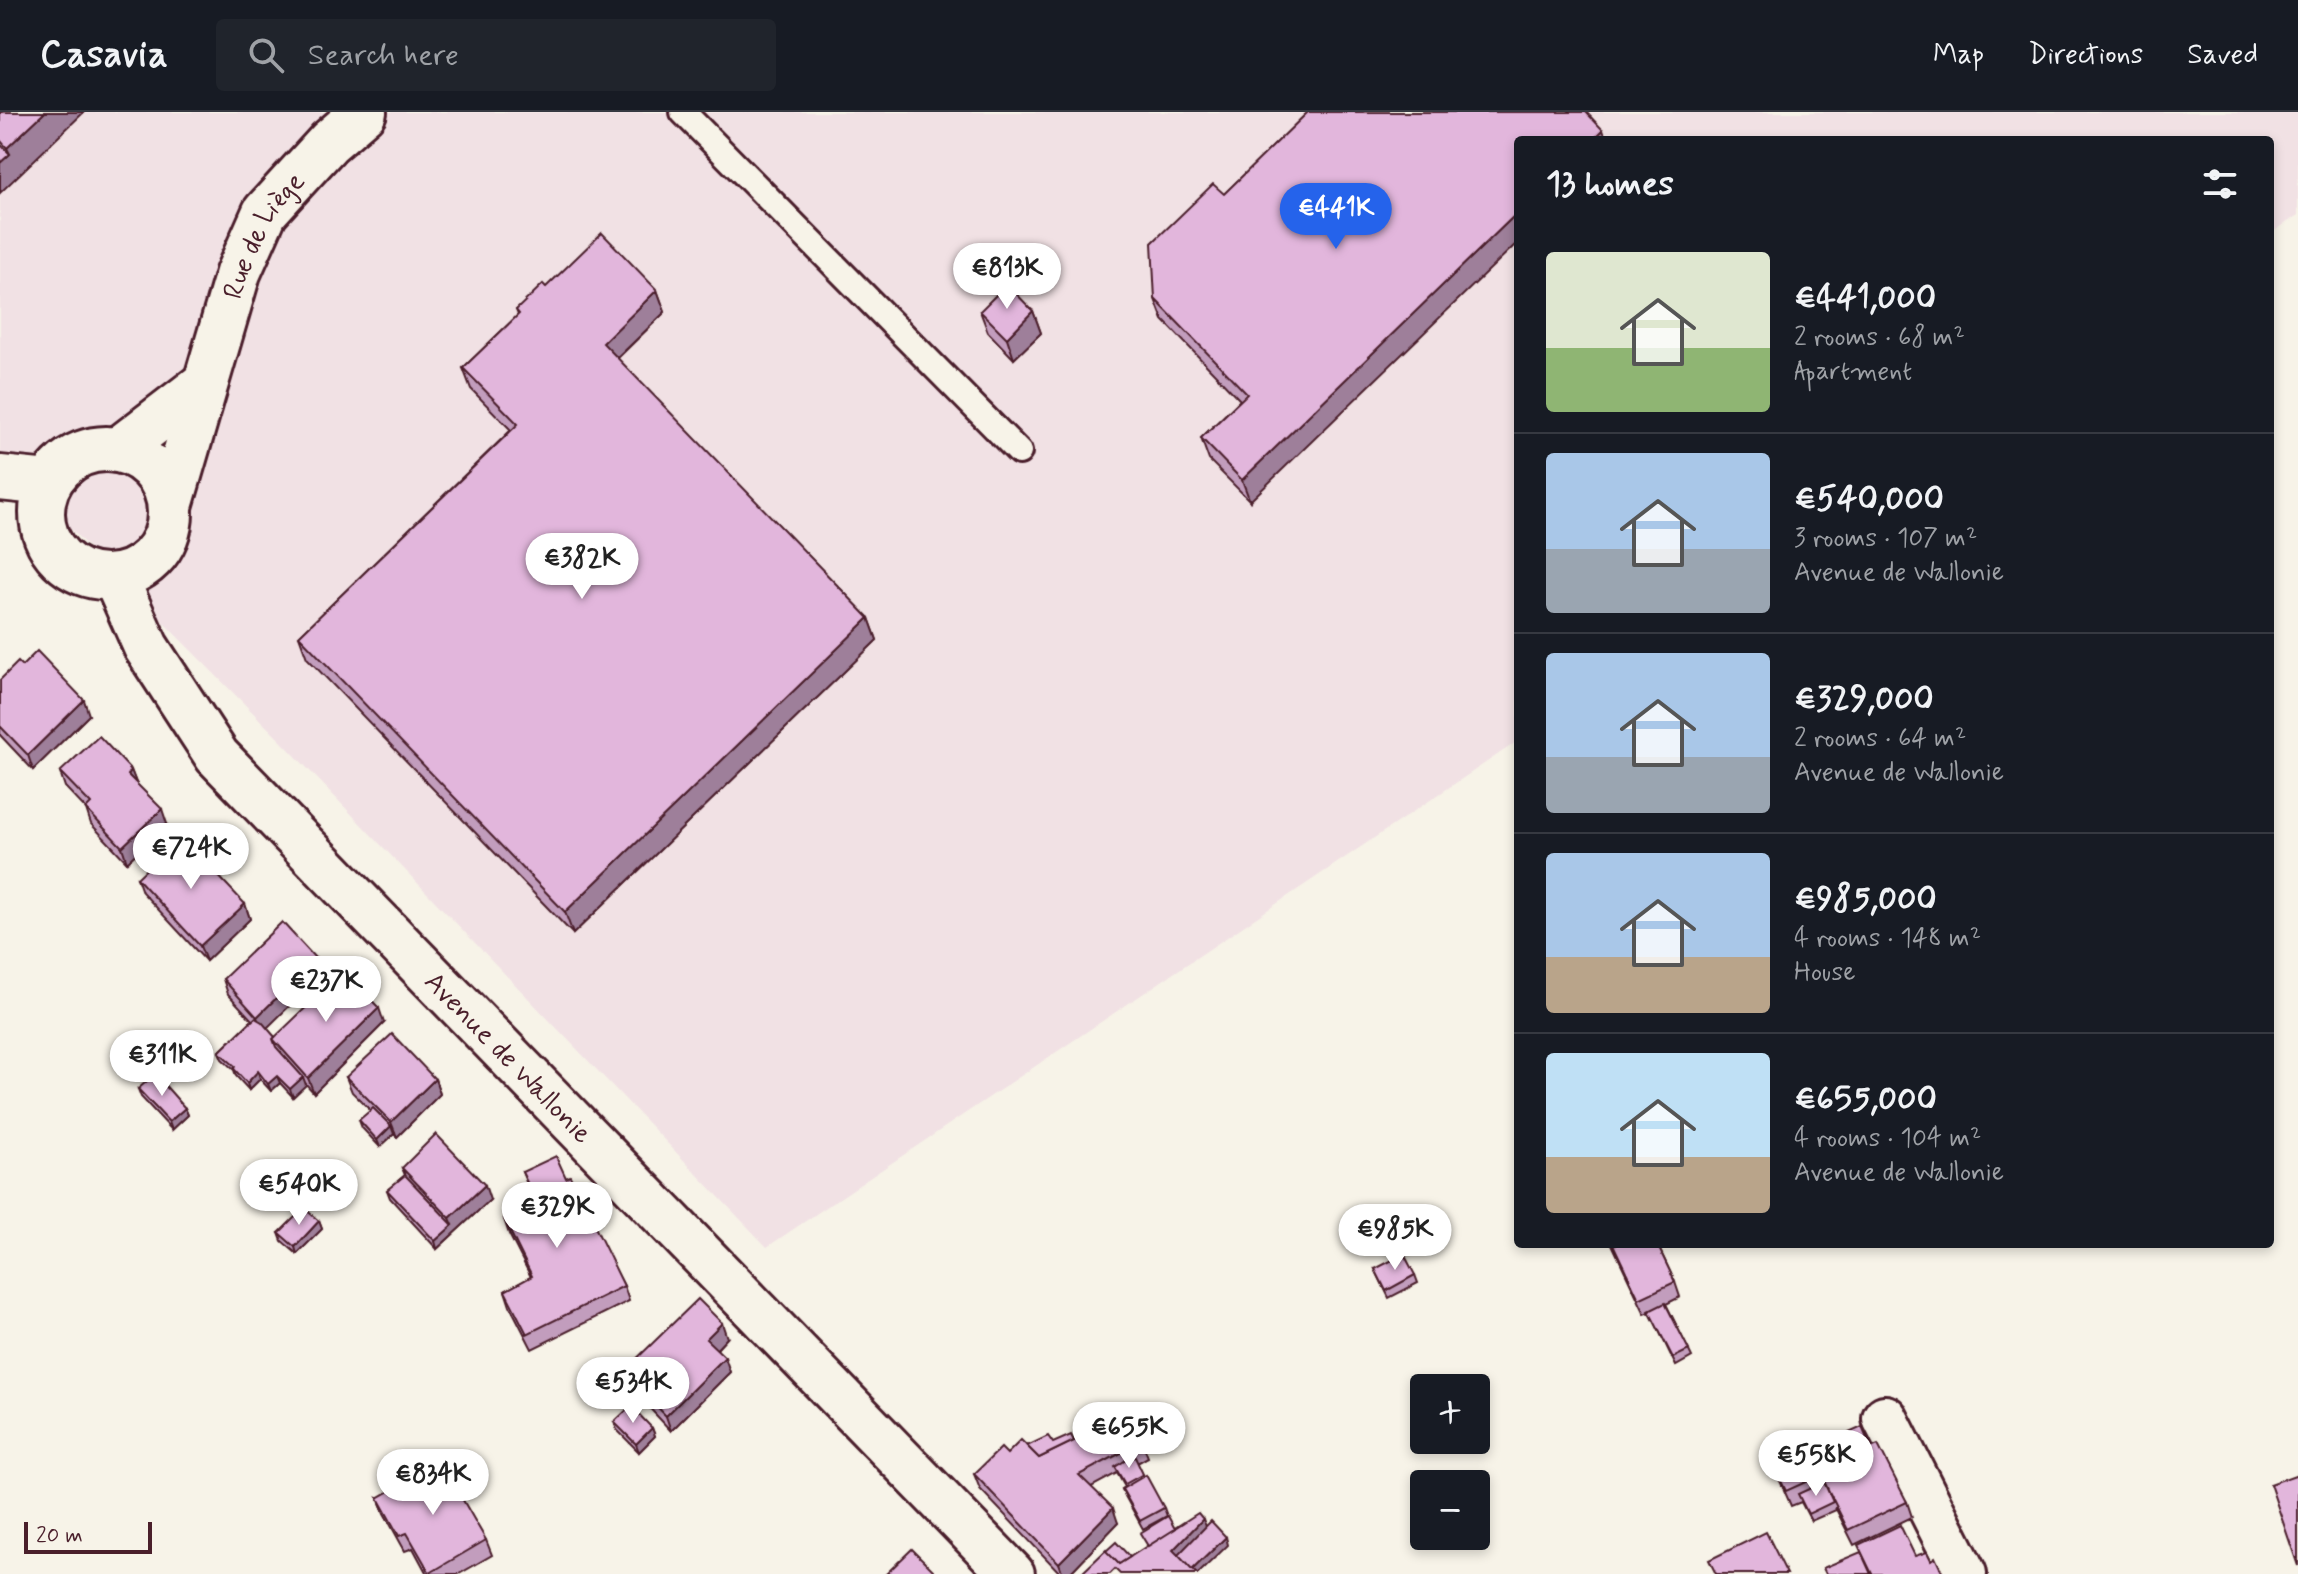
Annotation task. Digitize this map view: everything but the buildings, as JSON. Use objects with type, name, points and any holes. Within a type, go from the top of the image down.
[{"type":"street","name":"Rue de Liège","points":[[170,506],[238,273],[265,212],[329,142],[364,112]]},
{"type":"street","points":[[118,450],[204,384]]},
{"type":"street","points":[[97,449],[118,450],[138,457],[154,469],[165,487],[170,506],[169,526],[163,544],[151,560],[134,572],[115,577],[95,577],[76,570],[59,558],[47,542],[42,523],[42,502],[48,483],[61,467],[77,455],[97,449]]},
{"type":"street","points":[[0,478],[48,483]]},
{"type":"street","name":"Avenue de Wallonie","points":[[115,577],[146,647],[217,756],[1012,1574]]},
{"type":"street","points":[[1885,1418],[1964,1574]]},
{"type":"lane","points":[[683,112],[1019,452]]},
{"type":"shaded area","points":[[0,112],[2298,112],[2298,215],[2274,231],[2274,136],[1514,136],[1514,744],[767,1247],[287,747],[0,458]]}]
